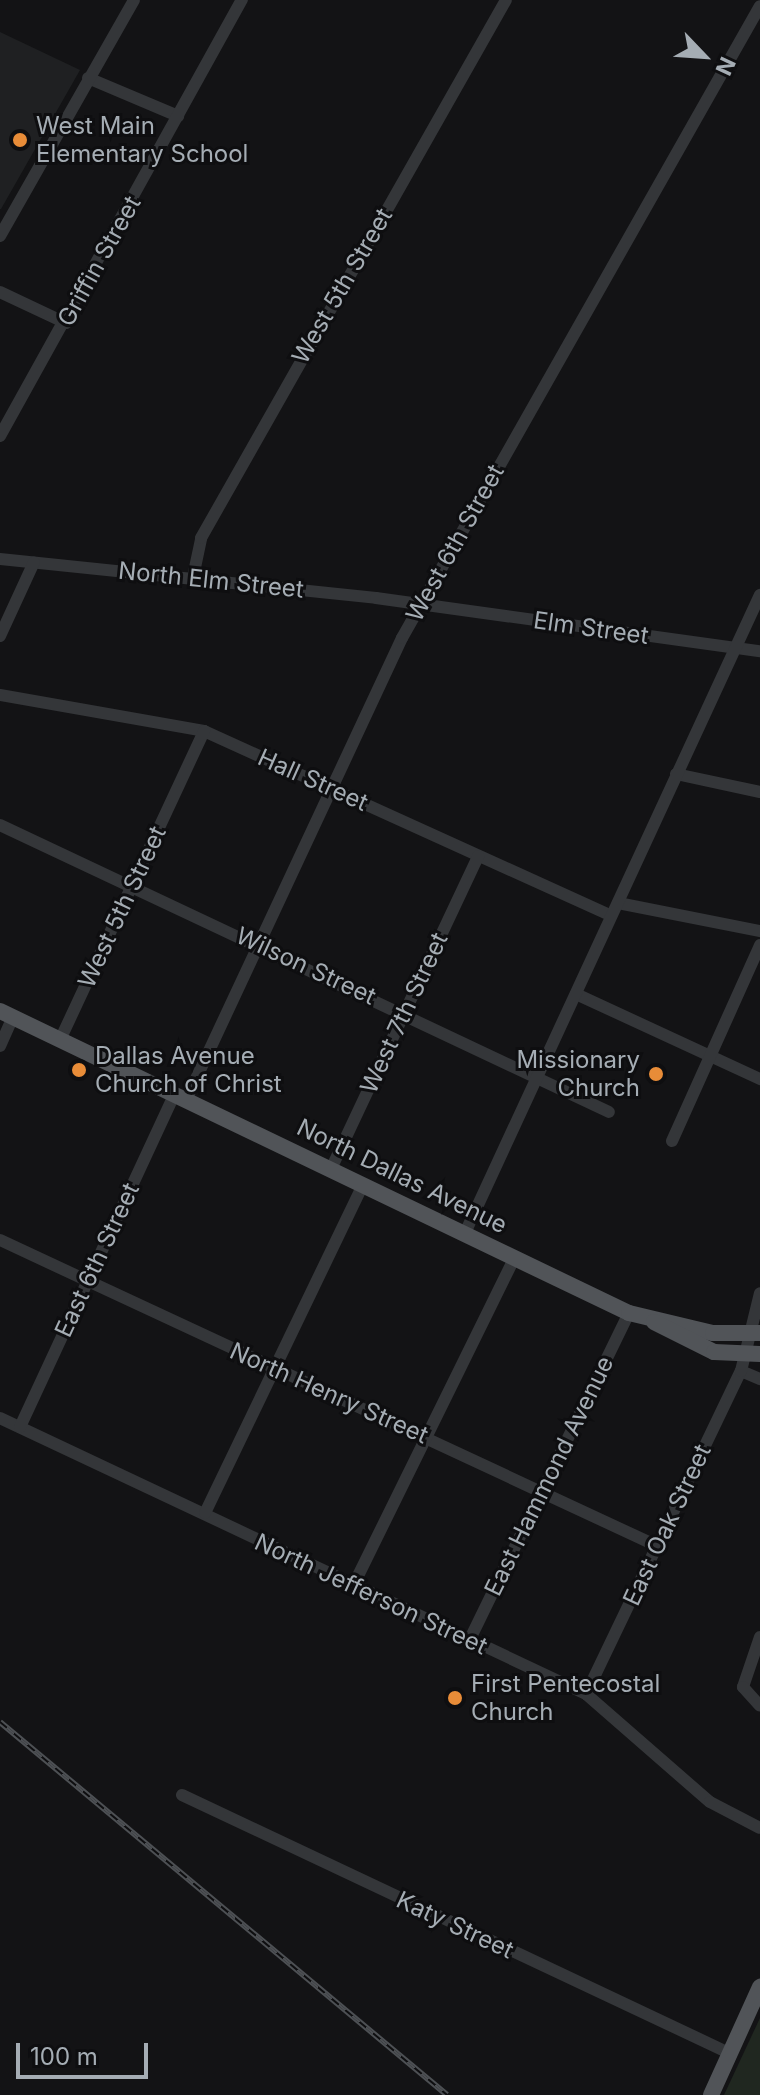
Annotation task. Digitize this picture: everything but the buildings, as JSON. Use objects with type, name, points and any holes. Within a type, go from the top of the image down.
[{"type":"main road","name":"North Dallas Avenue","points":[[7,1014],[629,1313],[654,1322],[754,1334]]},
{"type":"main road","name":"North Dallas Avenue","points":[[654,1322],[678,1340],[749,1360]]},
{"type":"main road","points":[[711,2095],[760,1987]]},
{"type":"street","points":[[0,236],[134,0]]},
{"type":"street","name":"Griffin Street","points":[[0,436],[66,323],[242,0]]},
{"type":"street","name":"West 5th Street","points":[[193,577],[201,538],[506,0]]},
{"type":"street","name":"West 6th Street","points":[[181,1095],[421,604],[760,6]]},
{"type":"street","points":[[88,78],[178,116]]},
{"type":"street","points":[[0,292],[66,323]]},
{"type":"street","name":"North Elm Street","points":[[0,559],[193,577],[421,604]]},
{"type":"street","points":[[0,636],[34,562]]},
{"type":"street","points":[[465,1233],[760,595]]},
{"type":"street","name":"Elm Street","points":[[421,604],[760,651]]},
{"type":"street","name":"Hall Street","points":[[0,695],[204,731],[611,916]]},
{"type":"street","name":"West 5th Street","points":[[60,1040],[204,731]]},
{"type":"street","points":[[676,774],[760,792]]},
{"type":"street","name":"Wilson Street","points":[[0,825],[405,1012],[609,1112]]},
{"type":"street","name":"West 7th Street","points":[[331,1169],[478,856]]},
{"type":"street","points":[[618,903],[760,931]]},
{"type":"street","points":[[672,1141],[708,1054],[760,945]]},
{"type":"street","points":[[576,994],[760,1079]]},
{"type":"street","points":[[0,1046],[7,1014]]},
{"type":"street","name":"East 6th Street","points":[[20,1427],[87,1282],[181,1095]]},
{"type":"street","points":[[205,1513],[363,1185]]},
{"type":"street","name":"North Henry Street","points":[[0,1240],[541,1489],[657,1546]]},
{"type":"street","points":[[354,1584],[515,1257]]},
{"type":"street","points":[[758,1300],[749,1360],[760,1379]]},
{"type":"street","name":"East Hammond Avenue","points":[[470,1639],[629,1313]]},
{"type":"street","name":"East Oak Street","points":[[586,1694],[749,1360]]},
{"type":"street","name":"North Jefferson Street","points":[[0,1418],[586,1694],[710,1802],[760,1828]]},
{"type":"street","points":[[760,1637],[743,1673],[745,1698],[760,1706]]},
{"type":"street","name":"Katy Street","points":[[182,1795],[729,2053]]},
{"type":"shaded area","name":"West Main Elementary School","points":[[0,32],[80,70],[1,209],[0,209]]},
{"type":"shaded area","points":[[760,2018],[760,2095],[724,2095]]},
{"type":"railway","points":[[0,1722],[447,2095]]},
{"type":"place","name":"West Main Elementary School","points":[[20,140]]},
{"type":"place","name":"Dallas Avenue Church of Christ","points":[[79,1070]]},
{"type":"place","name":"Missionary Church","points":[[656,1074]]},
{"type":"place","name":"First Pentecostal Church","points":[[455,1698]]}]
